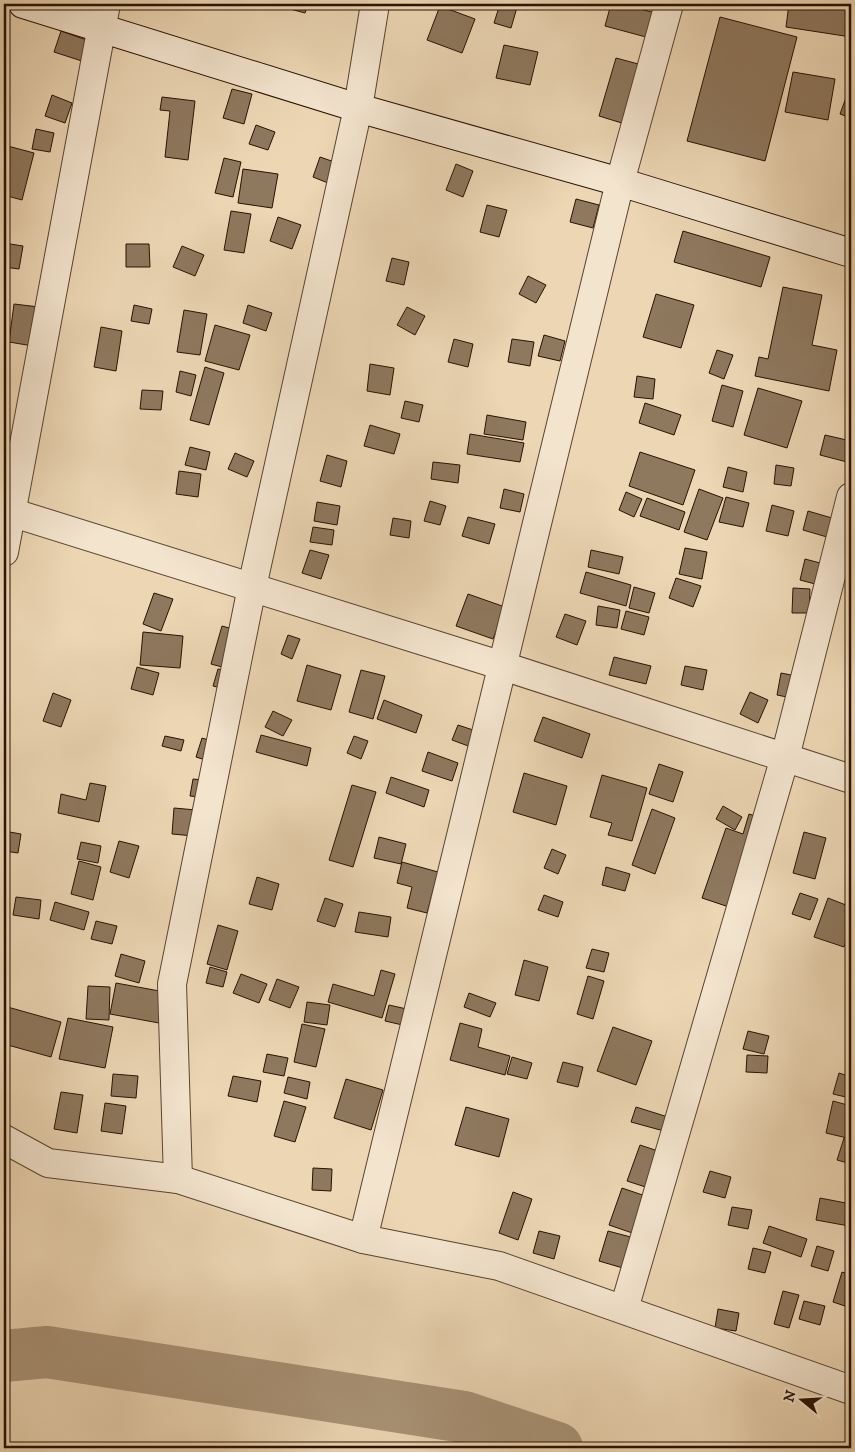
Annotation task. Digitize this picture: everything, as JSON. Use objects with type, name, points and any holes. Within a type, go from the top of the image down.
[{"type":"street","points":[[23,4],[103,16],[358,108],[620,182],[851,253]]},
{"type":"street","points":[[178,1179],[172,984],[252,588],[358,108],[375,4]]},
{"type":"street","points":[[363,1239],[620,182],[669,4]]},
{"type":"street","points":[[4,552],[8,511],[103,16]]},
{"type":"street","points":[[624,1309],[785,757],[851,497]]},
{"type":"street","points":[[8,511],[503,666],[851,779]]},
{"type":"street","points":[[4,1139],[48,1163],[178,1179],[363,1239],[499,1266],[851,1390]]},
{"type":"building","points":[[283,4],[308,4],[305,13],[283,7]]},
{"type":"building","points":[[500,4],[518,4],[511,28],[494,23]]},
{"type":"building","points":[[611,4],[619,4],[652,12],[646,37],[605,26]]},
{"type":"building","points":[[789,4],[851,4],[851,37],[786,27]]},
{"type":"building","points":[[440,6],[475,19],[462,53],[427,40]]},
{"type":"building","points":[[720,17],[797,37],[765,161],[687,141]]},
{"type":"building","points":[[61,31],[98,44],[91,64],[54,52]]},
{"type":"building","points":[[504,45],[538,52],[530,85],[496,78]]},
{"type":"building","points":[[616,58],[642,65],[625,124],[599,116]]},
{"type":"building","points":[[793,72],[835,79],[828,120],[785,112]]},
{"type":"building","points":[[851,84],[851,118],[840,114]]},
{"type":"building","points":[[232,89],[252,94],[244,124],[223,118]]},
{"type":"building","points":[[52,95],[72,103],[65,123],[45,116]]},
{"type":"building","points":[[162,97],[195,101],[188,160],[165,157],[170,111],[160,110]]},
{"type":"building","points":[[256,125],[275,132],[268,150],[249,144]]},
{"type":"building","points":[[36,129],[54,133],[50,152],[32,149]]},
{"type":"building","points":[[4,145],[34,153],[22,200],[4,195]]},
{"type":"building","points":[[320,157],[346,166],[338,187],[313,177]]},
{"type":"building","points":[[224,158],[241,162],[233,197],[215,193]]},
{"type":"building","points":[[456,164],[473,171],[463,197],[446,190]]},
{"type":"building","points":[[243,169],[278,174],[272,208],[238,203]]},
{"type":"building","points":[[576,199],[599,205],[593,228],[570,222]]},
{"type":"building","points":[[487,205],[507,210],[499,237],[480,232]]},
{"type":"building","points":[[231,211],[251,214],[244,253],[224,250]]},
{"type":"building","points":[[278,217],[301,225],[292,249],[270,241]]},
{"type":"building","points":[[683,231],[770,257],[761,287],[674,262]]},
{"type":"building","points":[[4,243],[23,246],[19,269],[4,267]]},
{"type":"building","points":[[126,244],[149,244],[150,267],[126,267]]},
{"type":"building","points":[[182,246],[204,255],[195,276],[173,267]]},
{"type":"building","points":[[392,258],[409,262],[404,285],[386,281]]},
{"type":"building","points":[[528,276],[546,285],[536,303],[519,294]]},
{"type":"building","points":[[783,287],[822,295],[812,345],[837,350],[829,391],[755,376],[759,357],[768,359]]},
{"type":"building","points":[[656,294],[694,305],[681,348],[643,337]]},
{"type":"building","points":[[14,304],[39,307],[33,346],[9,342]]},
{"type":"building","points":[[134,305],[152,309],[149,324],[131,321]]},
{"type":"building","points":[[248,305],[272,313],[266,331],[243,323]]},
{"type":"building","points":[[407,307],[425,316],[415,335],[397,325]]},
{"type":"building","points":[[184,310],[207,314],[200,355],[177,352]]},
{"type":"building","points":[[215,325],[250,335],[239,370],[205,361]]},
{"type":"building","points":[[101,327],[122,331],[116,371],[94,367]]},
{"type":"building","points":[[544,335],[565,341],[560,361],[538,356]]},
{"type":"building","points":[[454,339],[473,344],[468,367],[448,362]]},
{"type":"building","points":[[512,339],[534,342],[530,366],[508,362]]},
{"type":"building","points":[[717,350],[733,355],[724,379],[709,373]]},
{"type":"building","points":[[370,364],[394,368],[390,395],[367,391]]},
{"type":"building","points":[[205,367],[224,373],[209,425],[190,420]]},
{"type":"building","points":[[180,371],[196,375],[191,396],[176,392]]},
{"type":"building","points":[[637,376],[655,379],[653,399],[634,397]]},
{"type":"building","points":[[722,385],[743,391],[733,427],[712,421]]},
{"type":"building","points":[[758,388],[802,401],[787,448],[744,435]]},
{"type":"building","points":[[142,390],[163,391],[161,410],[140,409]]},
{"type":"building","points":[[405,401],[423,405],[419,422],[401,418]]},
{"type":"building","points":[[645,403],[681,415],[674,435],[639,423]]},
{"type":"building","points":[[487,415],[526,422],[523,440],[484,434]]},
{"type":"building","points":[[370,425],[400,434],[394,454],[364,446]]},
{"type":"building","points":[[470,434],[524,443],[520,462],[467,454]]},
{"type":"building","points":[[825,435],[851,441],[847,462],[820,455]]},
{"type":"building","points":[[190,447],[210,452],[206,470],[185,465]]},
{"type":"building","points":[[640,452],[695,470],[683,505],[629,486]]},
{"type":"building","points":[[235,453],[254,461],[247,477],[228,469]]},
{"type":"building","points":[[327,455],[347,461],[341,487],[320,481]]},
{"type":"building","points":[[433,462],[460,465],[458,483],[431,479]]},
{"type":"building","points":[[776,465],[794,468],[791,486],[774,484]]},
{"type":"building","points":[[728,467],[747,472],[743,492],[723,487]]},
{"type":"building","points":[[179,471],[201,474],[198,497],[176,494]]},
{"type":"building","points":[[504,489],[524,494],[520,512],[500,508]]},
{"type":"building","points":[[699,489],[723,498],[707,540],[684,532]]},
{"type":"building","points":[[626,492],[642,499],[634,517],[619,510]]},
{"type":"building","points":[[726,497],[749,503],[743,527],[719,522]]},
{"type":"building","points":[[647,498],[685,512],[679,530],[640,516]]},
{"type":"building","points":[[430,501],[446,506],[440,525],[424,521]]},
{"type":"building","points":[[317,502],[340,506],[337,525],[314,521]]},
{"type":"building","points":[[772,505],[794,511],[788,536],[766,531]]},
{"type":"building","points":[[808,511],[832,518],[827,537],[803,530]]},
{"type":"building","points":[[468,517],[495,524],[489,544],[462,536]]},
{"type":"building","points":[[393,518],[411,521],[409,538],[390,535]]},
{"type":"building","points":[[313,527],[334,530],[332,545],[310,542]]},
{"type":"building","points":[[685,548],[707,552],[702,579],[679,574]]},
{"type":"building","points":[[310,550],[329,555],[321,579],[302,573]]},
{"type":"building","points":[[591,550],[623,557],[619,574],[588,567]]},
{"type":"building","points":[[805,559],[839,568],[834,589],[800,580]]},
{"type":"building","points":[[586,572],[631,585],[626,606],[580,593]]},
{"type":"building","points":[[676,578],[701,586],[693,607],[669,598]]},
{"type":"building","points":[[634,587],[655,593],[649,613],[629,608]]},
{"type":"building","points":[[793,588],[810,589],[809,613],[792,613]]},
{"type":"building","points":[[154,593],[173,599],[161,631],[143,624]]},
{"type":"building","points":[[468,594],[505,607],[493,639],[456,626]]},
{"type":"building","points":[[598,606],[620,610],[617,628],[596,625]]},
{"type":"building","points":[[626,611],[649,617],[644,635],[621,629]]},
{"type":"building","points":[[565,614],[586,621],[577,645],[556,637]]},
{"type":"building","points":[[222,626],[247,633],[237,671],[211,664]]},
{"type":"building","points":[[143,632],[183,636],[180,668],[140,665]]},
{"type":"building","points":[[288,635],[300,639],[292,659],[281,654]]},
{"type":"building","points":[[614,657],[651,666],[646,684],[609,675]]},
{"type":"building","points":[[307,665],[341,675],[331,710],[297,701]]},
{"type":"building","points":[[685,666],[707,670],[703,690],[681,685]]},
{"type":"building","points":[[137,667],[159,673],[153,695],[131,689]]},
{"type":"building","points":[[218,669],[238,673],[234,691],[213,686]]},
{"type":"building","points":[[361,670],[385,676],[373,719],[349,712]]},
{"type":"building","points":[[781,673],[801,677],[797,699],[777,695]]},
{"type":"building","points":[[750,692],[768,700],[758,723],[740,714]]},
{"type":"building","points":[[53,693],[71,700],[61,727],[43,721]]},
{"type":"building","points":[[384,700],[422,715],[416,733],[377,719]]},
{"type":"building","points":[[273,711],[292,720],[283,736],[265,727]]},
{"type":"building","points":[[543,717],[590,734],[582,758],[534,741]]},
{"type":"building","points":[[458,725],[476,731],[471,747],[452,740]]},
{"type":"building","points":[[261,735],[311,748],[307,766],[256,752]]},
{"type":"building","points":[[165,736],[184,740],[181,751],[162,746]]},
{"type":"building","points":[[354,736],[368,741],[361,759],[347,753]]},
{"type":"building","points":[[202,738],[221,744],[215,763],[196,757]]},
{"type":"building","points":[[428,752],[458,763],[452,781],[422,771]]},
{"type":"building","points":[[659,764],[683,772],[673,802],[649,794]]},
{"type":"building","points":[[524,773],[567,786],[556,825],[513,812]]},
{"type":"building","points":[[602,775],[647,788],[632,841],[608,835],[612,823],[590,817]]},
{"type":"building","points":[[391,777],[429,790],[424,807],[386,793]]},
{"type":"building","points":[[193,779],[213,781],[211,798],[190,796]]},
{"type":"building","points":[[90,783],[106,786],[99,822],[58,813],[61,794],[86,800]]},
{"type":"building","points":[[352,785],[376,792],[353,867],[329,860]]},
{"type":"building","points":[[723,806],[742,817],[735,830],[716,819]]},
{"type":"building","points":[[174,808],[196,810],[194,836],[172,834]]},
{"type":"building","points":[[652,809],[675,818],[655,874],[632,865]]},
{"type":"building","points":[[749,814],[772,821],[741,911],[702,898],[726,828],[743,834]]},
{"type":"building","points":[[4,831],[21,834],[18,853],[4,851]]},
{"type":"building","points":[[804,832],[826,838],[815,879],[793,873]]},
{"type":"building","points":[[379,837],[406,844],[401,864],[374,858]]},
{"type":"building","points":[[119,841],[139,846],[129,878],[110,872]]},
{"type":"building","points":[[81,842],[101,846],[98,863],[77,859]]},
{"type":"building","points":[[552,849],[566,855],[558,874],[544,868]]},
{"type":"building","points":[[79,861],[101,867],[93,900],[71,894]]},
{"type":"building","points":[[402,862],[438,872],[427,913],[407,908],[412,887],[397,883]]},
{"type":"building","points":[[606,867],[630,874],[625,891],[602,885]]},
{"type":"building","points":[[257,877],[279,884],[272,910],[249,904]]},
{"type":"building","points":[[800,893],[818,899],[810,920],[792,914]]},
{"type":"building","points":[[544,895],[563,902],[558,917],[538,910]]},
{"type":"building","points":[[16,897],[41,900],[39,919],[13,915]]},
{"type":"building","points":[[325,898],[343,904],[335,927],[317,921]]},
{"type":"building","points":[[828,898],[851,907],[851,926],[844,947],[814,937]]},
{"type":"building","points":[[55,902],[89,912],[84,930],[50,920]]},
{"type":"building","points":[[359,912],[391,917],[388,937],[355,932]]},
{"type":"building","points":[[96,921],[117,926],[112,944],[91,939]]},
{"type":"building","points":[[218,925],[238,931],[227,970],[207,964]]},
{"type":"building","points":[[592,949],[609,953],[604,972],[586,968]]},
{"type":"building","points":[[121,954],[145,961],[139,983],[115,976]]},
{"type":"building","points":[[524,960],[548,967],[539,1001],[515,995]]},
{"type":"building","points":[[210,967],[227,972],[223,987],[206,983]]},
{"type":"building","points":[[381,970],[395,974],[382,1018],[328,1002],[333,984],[374,996]]},
{"type":"building","points":[[241,974],[267,984],[259,1003],[233,993]]},
{"type":"building","points":[[588,976],[604,981],[593,1019],[577,1014]]},
{"type":"building","points":[[277,979],[299,987],[290,1008],[269,1000]]},
{"type":"building","points":[[116,983],[165,992],[159,1023],[110,1014]]},
{"type":"building","points":[[88,986],[110,987],[109,1020],[86,1019]]},
{"type":"building","points":[[469,993],[496,1003],[490,1017],[464,1007]]},
{"type":"building","points":[[307,1002],[330,1005],[327,1025],[304,1022]]},
{"type":"building","points":[[389,1005],[411,1010],[407,1026],[385,1021]]},
{"type":"building","points":[[4,1006],[61,1022],[51,1057],[4,1044]]},
{"type":"building","points":[[68,1018],[113,1027],[105,1068],[59,1059]]},
{"type":"building","points":[[460,1023],[482,1029],[478,1047],[510,1056],[505,1075],[450,1060]]},
{"type":"building","points":[[302,1024],[325,1029],[316,1067],[294,1062]]},
{"type":"building","points":[[613,1027],[652,1041],[636,1085],[597,1071]]},
{"type":"building","points":[[748,1031],[769,1036],[764,1054],[743,1049]]},
{"type":"building","points":[[267,1054],[288,1058],[284,1076],[263,1072]]},
{"type":"building","points":[[747,1055],[768,1056],[767,1073],[746,1072]]},
{"type":"building","points":[[512,1057],[532,1063],[527,1079],[507,1074]]},
{"type":"building","points":[[563,1062],[583,1067],[578,1087],[557,1082]]},
{"type":"building","points":[[839,1073],[851,1077],[850,1098],[833,1094]]},
{"type":"building","points":[[113,1074],[138,1076],[136,1098],[111,1096]]},
{"type":"building","points":[[233,1076],[261,1081],[257,1102],[228,1096]]},
{"type":"building","points":[[288,1077],[310,1082],[307,1099],[284,1093]]},
{"type":"building","points":[[346,1079],[383,1090],[371,1130],[334,1118]]},
{"type":"building","points":[[61,1092],[83,1095],[77,1133],[54,1129]]},
{"type":"building","points":[[284,1101],[306,1107],[295,1142],[274,1136]]},
{"type":"building","points":[[833,1101],[851,1106],[847,1138],[826,1133]]},
{"type":"building","points":[[105,1103],[126,1106],[122,1134],[101,1131]]},
{"type":"building","points":[[466,1107],[509,1119],[499,1157],[455,1145]]},
{"type":"building","points":[[636,1107],[668,1117],[664,1131],[631,1122]]},
{"type":"building","points":[[844,1138],[851,1140],[851,1164],[837,1160]]},
{"type":"building","points":[[640,1145],[673,1156],[661,1192],[627,1181]]},
{"type":"building","points":[[313,1168],[332,1169],[331,1191],[312,1190]]},
{"type":"building","points":[[710,1171],[731,1177],[725,1198],[703,1192]]},
{"type":"building","points":[[622,1188],[660,1201],[647,1238],[609,1225]]},
{"type":"building","points":[[513,1192],[532,1199],[518,1240],[499,1233]]},
{"type":"building","points":[[820,1198],[851,1204],[849,1226],[816,1220]]},
{"type":"building","points":[[732,1207],[752,1210],[748,1229],[728,1225]]},
{"type":"building","points":[[769,1226],[807,1239],[801,1257],[763,1243]]},
{"type":"building","points":[[539,1231],[560,1236],[554,1259],[533,1253]]},
{"type":"building","points":[[608,1231],[642,1240],[633,1271],[599,1261]]},
{"type":"building","points":[[817,1246],[834,1251],[828,1271],[811,1266]]},
{"type":"building","points":[[753,1248],[771,1252],[765,1273],[748,1269]]},
{"type":"building","points":[[842,1272],[851,1275],[851,1308],[833,1302]]},
{"type":"building","points":[[783,1291],[799,1295],[789,1328],[774,1324]]},
{"type":"building","points":[[804,1301],[825,1306],[820,1325],[799,1319]]},
{"type":"building","points":[[718,1309],[739,1313],[736,1331],[715,1328]]},
{"type":"waterway","points":[[4,1356],[47,1352],[464,1417],[557,1448]]}]
